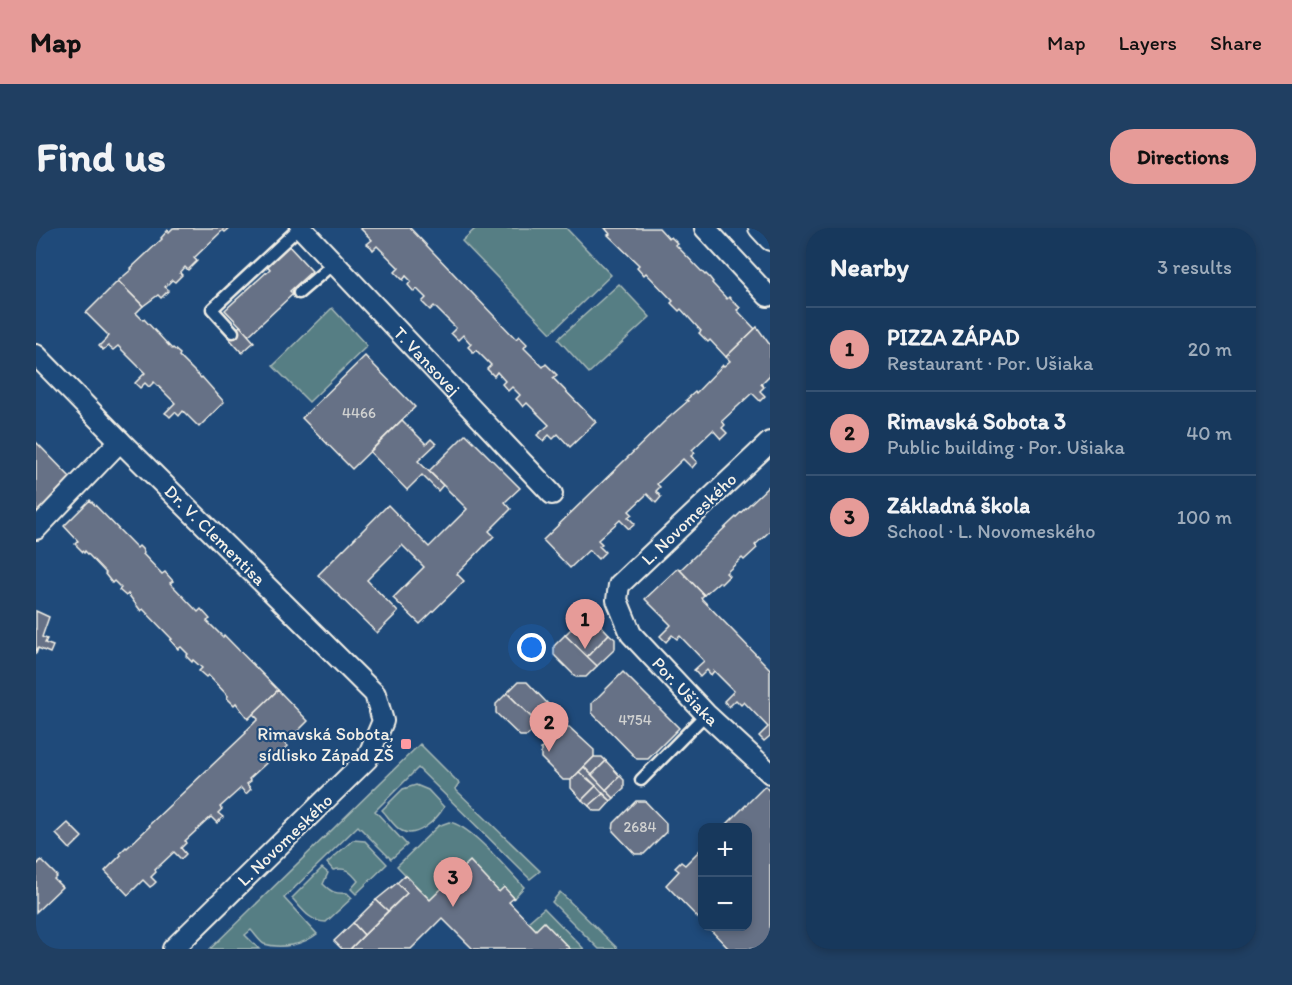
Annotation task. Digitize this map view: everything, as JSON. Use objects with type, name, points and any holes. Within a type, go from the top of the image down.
[{"type":"street","name":"T. Vansovej","points":[[300,228],[552,494]]},
{"type":"street","points":[[705,228],[768,296]]},
{"type":"street","points":[[759,228],[770,240]]},
{"type":"street","name":"Dr. V. Clementisa","points":[[36,355],[375,694],[382,721]]},
{"type":"street","points":[[36,529],[120,441]]},
{"type":"street","name":"L. Novomeského","points":[[617,600],[619,585],[770,442]]},
{"type":"street","name":"Por. Ušiaka","points":[[617,600],[631,634],[706,714],[770,773]]},
{"type":"street","name":"L. Novomeského","points":[[173,949],[367,759],[382,721]]},
{"type":"lane","points":[[233,332],[212,309],[300,228]]},
{"type":"lane","points":[[299,293],[334,263]]},
{"type":"lane","points":[[641,780],[706,714]]},
{"type":"green space","points":[[476,228],[566,228],[611,275],[551,333],[462,241]]},
{"type":"green space","points":[[619,284],[650,317],[589,373],[558,339]]},
{"type":"green space","points":[[332,308],[367,346],[309,402],[273,366]]},
{"type":"green space","points":[[420,744],[459,783],[455,789],[540,871],[530,879],[418,768],[375,811],[407,845],[391,859],[358,826],[284,898],[317,934],[299,943],[277,946],[264,944],[251,930],[245,935],[259,949],[210,949]]},
{"type":"green space","points":[[416,785],[428,790],[444,807],[426,826],[408,833],[396,827],[382,810],[403,789]]},
{"type":"green space","points":[[449,822],[458,825],[478,839],[524,887],[514,898],[504,888],[499,892],[470,862],[430,900],[397,866],[438,826]]},
{"type":"green space","points":[[353,840],[365,841],[387,864],[356,894],[351,889],[358,881],[353,875],[345,870],[333,870],[327,863]]},
{"type":"green space","points":[[322,868],[328,873],[323,884],[328,889],[347,893],[352,898],[326,922],[315,920],[292,898]]},
{"type":"green space","points":[[560,892],[618,949],[599,949],[552,902]]},
{"type":"green space","points":[[544,908],[584,949],[570,949],[544,922],[536,930],[528,922]]},
{"type":"building","points":[[173,228],[230,228],[225,232],[223,230],[194,258],[197,261],[188,270],[185,267],[180,273],[182,275],[175,282],[172,280],[165,287],[169,290],[161,298],[158,295],[143,306],[118,281],[162,239],[168,230],[169,232]]},
{"type":"building","points":[[360,228],[410,228],[516,339],[519,336],[527,344],[524,348],[543,367],[546,364],[557,375],[553,378],[596,422],[570,447],[558,434],[553,439],[549,435],[543,441],[537,435],[549,425],[527,403],[523,407],[516,399],[520,395],[512,387],[508,391],[502,384],[505,381],[497,372],[494,376],[487,369],[491,365],[476,350],[473,353],[468,347],[471,344],[463,335],[458,340],[451,333],[456,328],[434,306],[430,310],[422,302],[426,298],[417,289],[414,292],[408,285],[411,281],[406,276],[403,280],[395,272],[399,268],[377,246],[373,250],[367,244],[372,240]]},
{"type":"building","points":[[605,228],[659,228],[669,239],[671,237],[678,244],[676,245],[710,278],[727,299],[729,297],[740,308],[737,310],[755,329],[726,357],[710,340],[708,342],[699,333],[701,331],[681,309],[679,311],[671,303],[673,301],[646,273],[644,275],[637,267],[639,265],[608,235],[610,234]]},
{"type":"building","points":[[287,244],[312,271],[290,291],[293,294],[249,335],[225,310],[270,269],[266,264]]},
{"type":"building","points":[[118,281],[143,306],[136,313],[180,354],[179,356],[224,402],[199,427],[183,411],[179,416],[175,412],[170,417],[165,413],[175,403],[154,382],[149,387],[145,383],[140,388],[135,383],[145,373],[118,346],[113,350],[108,346],[103,350],[99,346],[109,336],[86,313]]},
{"type":"building","points":[[240,326],[254,342],[242,353],[228,337]]},
{"type":"building","points":[[757,327],[770,345],[770,375],[761,384],[764,387],[760,391],[765,396],[760,401],[752,393],[722,421],[725,425],[722,428],[727,433],[721,439],[713,430],[692,450],[695,453],[691,456],[697,462],[692,468],[683,459],[657,484],[660,487],[656,491],[661,497],[656,503],[647,494],[629,511],[632,514],[628,517],[635,524],[629,529],[620,520],[598,540],[602,544],[599,546],[605,552],[598,559],[589,550],[570,568],[543,540],[688,401],[686,400],[730,361],[726,357]]},
{"type":"building","points":[[365,356],[415,407],[352,469],[302,418]]},
{"type":"building","points":[[402,420],[426,444],[431,439],[436,444],[418,461],[443,485],[438,491],[422,475],[407,490],[370,452]]},
{"type":"building","points":[[466,434],[520,488],[505,502],[511,509],[489,531],[494,536],[457,574],[464,581],[420,624],[393,598],[424,567],[402,545],[367,580],[398,612],[377,633],[318,575],[388,505],[429,547],[467,509],[429,471]]},
{"type":"building","points":[[36,442],[74,481],[36,518]]},
{"type":"building","points":[[770,485],[770,531],[755,545],[757,548],[726,573],[729,576],[721,584],[719,582],[704,595],[680,570]]},
{"type":"building","points":[[90,500],[137,548],[139,546],[142,549],[143,554],[162,574],[165,572],[173,581],[170,583],[198,612],[201,609],[210,619],[207,621],[223,637],[224,635],[278,690],[248,719],[236,703],[234,705],[208,675],[206,677],[199,671],[202,668],[186,656],[188,654],[181,647],[178,649],[170,640],[172,639],[143,609],[141,611],[128,594],[126,596],[119,590],[121,588],[114,581],[112,583],[106,573],[75,544],[78,541],[64,526]]},
{"type":"building","points":[[678,568],[704,595],[701,598],[770,669],[770,736],[764,741],[759,736],[768,727],[744,702],[741,705],[736,700],[729,707],[724,701],[734,691],[714,671],[711,675],[707,670],[700,677],[694,670],[704,661],[680,636],[677,639],[672,635],[666,642],[660,636],[671,625],[645,599]]},
{"type":"building","points":[[36,611],[49,617],[42,637],[47,639],[45,643],[53,646],[50,653],[38,648],[36,654]]},
{"type":"building","points":[[583,617],[593,617],[609,634],[587,657],[565,635]]},
{"type":"building","points":[[609,634],[615,639],[615,649],[597,666],[587,657]]},
{"type":"building","points":[[565,635],[597,666],[586,677],[576,677],[554,655],[554,646]]},
{"type":"building","points":[[623,672],[679,728],[648,759],[637,759],[592,713],[592,703]]},
{"type":"building","points":[[518,682],[527,682],[550,706],[550,714],[539,725],[507,693]]},
{"type":"building","points":[[278,690],[308,721],[285,744],[288,746],[284,750],[289,755],[283,761],[276,754],[249,779],[251,781],[247,784],[251,789],[246,794],[241,788],[220,807],[222,809],[218,813],[223,817],[217,823],[211,817],[185,841],[186,843],[181,848],[186,854],[181,859],[174,852],[155,870],[156,872],[151,877],[156,882],[153,885],[150,887],[143,880],[128,895],[105,871],[126,847],[246,733],[258,719],[253,714]]},
{"type":"building","points":[[507,693],[539,725],[527,736],[520,736],[496,713],[496,704]]},
{"type":"building","points":[[563,727],[569,727],[594,750],[594,757],[571,780],[563,780],[541,758],[541,749]]},
{"type":"building","points":[[594,757],[602,757],[606,761],[592,775],[584,767]]},
{"type":"building","points":[[606,761],[620,776],[606,790],[592,775]]},
{"type":"building","points":[[584,767],[614,798],[611,801],[579,772]]},
{"type":"building","points":[[579,772],[596,786],[582,800],[571,788],[571,780]]},
{"type":"building","points":[[620,776],[624,780],[624,789],[614,798],[606,790]]},
{"type":"building","points":[[596,786],[603,794],[589,806],[582,800]]},
{"type":"building","points":[[765,786],[770,792],[770,949],[729,949],[712,931],[752,931],[752,823],[728,823]]},
{"type":"building","points":[[603,794],[611,801],[602,811],[594,811],[589,806]]},
{"type":"building","points":[[636,801],[645,801],[666,823],[666,832],[644,854],[635,854],[613,831],[614,823]]},
{"type":"building","points":[[68,823],[82,837],[70,849],[56,834]]},
{"type":"building","points":[[698,852],[698,918],[666,885],[679,871],[675,868],[681,862],[685,865]]},
{"type":"building","points":[[41,860],[57,876],[54,879],[62,887],[36,912],[36,861],[38,864]]},
{"type":"building","points":[[470,861],[499,892],[504,887],[514,898],[509,902],[536,930],[544,922],[570,949],[473,949],[442,918],[411,949],[350,949],[407,893],[397,883],[405,875],[430,900]]},
{"type":"building","points":[[397,883],[407,893],[388,911],[376,900]]},
{"type":"building","points":[[376,900],[388,911],[364,935],[353,923]]},
{"type":"building","points":[[353,923],[364,935],[350,949],[342,949],[334,941]]},
{"type":"place","name":"PIZZA ZÁPAD","points":[[585,649]]},
{"type":"place","name":"Rimavská Sobota, sídlisko Západ ZŠ","points":[[406,744]]},
{"type":"place","name":"Rimavská Sobota 3","points":[[549,752]]},
{"type":"place","name":"Základná škola","points":[[453,907]]}]
